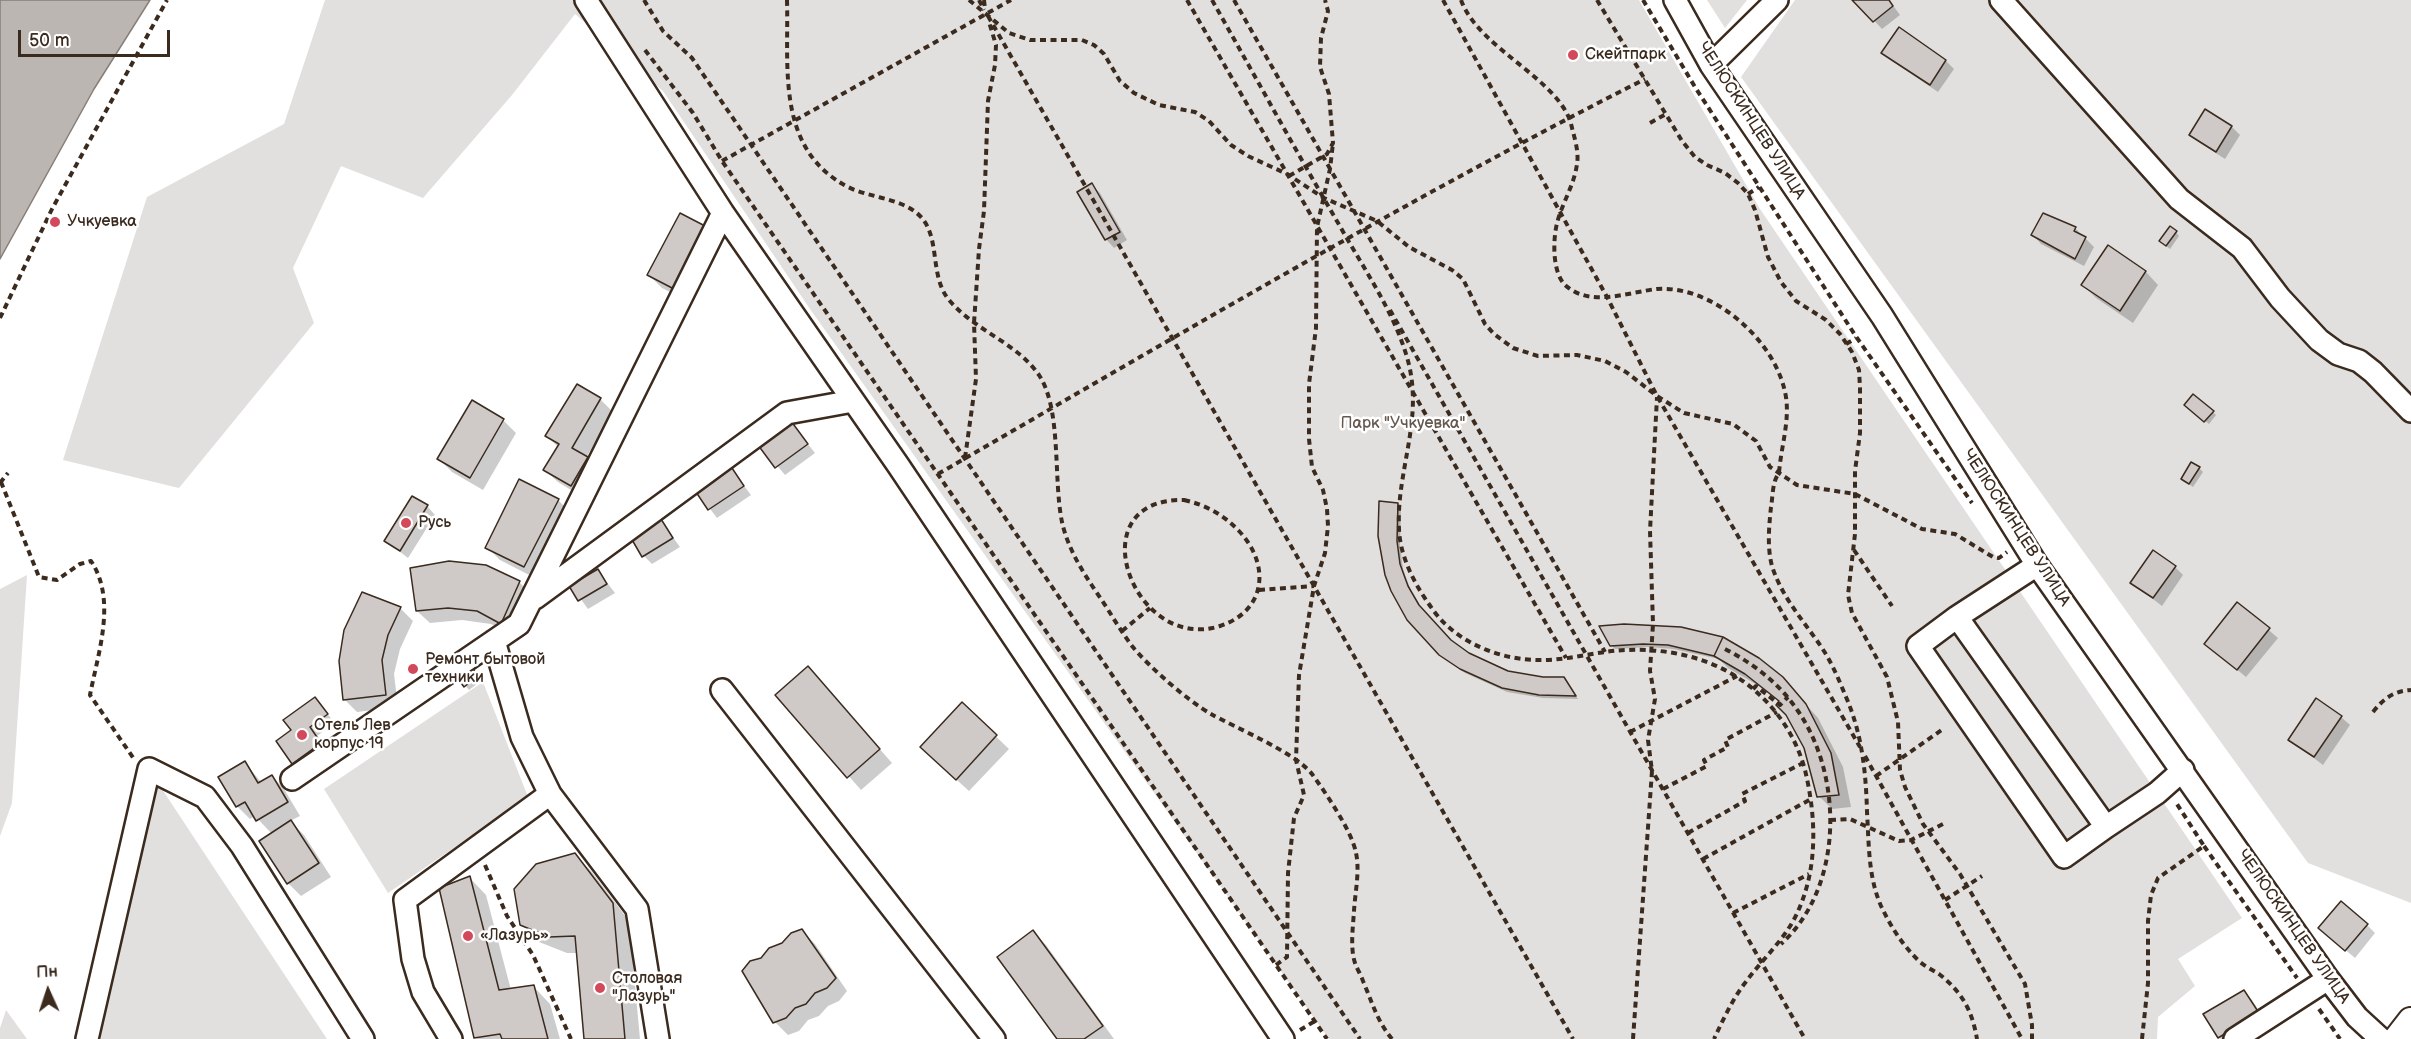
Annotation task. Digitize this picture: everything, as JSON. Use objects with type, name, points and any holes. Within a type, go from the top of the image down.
[{"type":"main road","points":[[2397,1039],[2411,1021]]},
{"type":"street","points":[[586,0],[723,213],[853,401],[1282,1039]]},
{"type":"street","name":"ЧЕЛЮСКИНЦЕВ УЛИЦА","points":[[1675,0],[1711,65],[1882,316],[2030,570],[2183,770],[2328,979],[2357,1017],[2381,1039]]},
{"type":"street","points":[[1711,65],[1777,0]]},
{"type":"street","points":[[2001,0],[2180,199],[2242,248],[2280,298],[2319,340],[2338,354],[2359,362],[2373,372],[2411,411]]},
{"type":"street","points":[[292,779],[519,624],[723,213]]},
{"type":"street","points":[[531,600],[787,412],[853,401]]},
{"type":"street","points":[[2030,570],[1957,617],[1918,646],[2064,856],[2165,786],[2183,770]]},
{"type":"street","points":[[1957,617],[2106,827]]},
{"type":"street","points":[[494,641],[522,738],[550,794],[637,909],[658,1039]]},
{"type":"street","points":[[722,690],[994,1039]]},
{"type":"street","points":[[87,1039],[149,769],[205,796],[242,846],[363,1039]]},
{"type":"street","points":[[451,1039],[423,992],[413,959],[405,900],[550,794]]},
{"type":"street","points":[[2235,1039],[2328,979]]},
{"type":"path","points":[[0,318],[52,209],[167,0]]},
{"type":"path","points":[[644,0],[663,31],[692,58],[751,143],[1360,1039]]},
{"type":"path","points":[[787,0],[786,66],[791,112],[809,153],[824,170],[843,185],[864,195],[910,208],[922,217],[930,234],[937,278],[948,299],[997,340],[1021,354],[1040,377],[1052,409],[1062,525],[1073,556],[1122,631],[1133,647],[1160,675],[1207,712],[1296,760],[1310,771],[1348,831],[1356,853],[1358,872],[1353,928],[1354,962],[1375,1014],[1392,1039]]},
{"type":"path","points":[[969,0],[1009,33],[1030,39],[1082,40],[1094,45],[1104,54],[1120,81],[1134,93],[1159,105],[1195,112],[1209,121],[1231,145],[1248,156],[1288,175],[1324,198],[1377,222],[1409,248],[1452,270],[1463,279],[1485,324],[1513,348],[1538,356],[1577,355],[1605,361],[1626,372],[1684,413],[1733,424],[1756,441],[1770,467],[1797,485],[1855,494],[1922,529],[1956,534],[1993,557],[1999,558],[2007,552]]},
{"type":"path","points":[[979,0],[1573,1039]]},
{"type":"path","points":[[965,459],[976,379],[974,322],[984,212],[988,101],[995,65],[996,45],[984,0]]},
{"type":"path","points":[[722,161],[1011,0]]},
{"type":"path","points":[[1187,0],[1566,658]]},
{"type":"path","points":[[1212,0],[1805,1039]]},
{"type":"path","points":[[1234,0],[1605,652]]},
{"type":"path","points":[[1276,964],[1287,957],[1288,873],[1294,818],[1304,795],[1296,760],[1299,675],[1314,586],[1325,554],[1328,526],[1323,490],[1312,467],[1309,439],[1309,384],[1316,328],[1317,227],[1334,143],[1329,94],[1320,68],[1321,38],[1328,11],[1325,0]]},
{"type":"path","points":[[1443,0],[1607,297],[1657,396],[1876,776],[2022,1039]]},
{"type":"path","points":[[1461,0],[1478,28],[1544,85],[1559,102],[1572,124],[1578,161],[1572,186],[1556,227],[1555,246],[1556,268],[1564,284],[1577,292],[1593,297],[1661,289],[1708,298],[1750,329],[1779,374],[1785,391],[1788,411],[1779,473],[1775,478],[1770,513],[1769,547],[1772,566],[1794,610],[1822,648],[1850,706],[1862,752],[1872,880],[1890,923],[1905,946],[1922,963],[1938,973],[1960,993],[1969,1010],[1977,1039]]},
{"type":"path","points":[[1597,0],[1682,141],[1695,157],[1725,173],[1748,194],[1755,210],[1768,257],[1781,282],[1797,301],[1826,320],[1846,344],[1859,370],[1854,550],[1848,595],[1852,613],[1887,677],[1898,722],[1900,759],[1905,787],[1929,832],[1967,886],[2025,984],[2032,1039]]},
{"type":"path","points":[[1643,0],[1856,338],[1972,504]]},
{"type":"path","points":[[643,47],[693,113],[722,161],[1327,1039]]},
{"type":"path","points":[[938,474],[1329,248],[1568,118],[1645,79]]},
{"type":"path","points":[[1650,123],[1666,114]]},
{"type":"path","points":[[1288,175],[1327,154],[1334,143]]},
{"type":"path","points":[[1748,194],[1760,187]]},
{"type":"path","points":[[1372,278],[1406,354],[1413,394],[1414,417],[1400,493],[1399,531],[1405,558],[1430,607],[1456,634],[1494,652],[1516,657],[1539,660],[1605,652],[1652,651],[1683,655],[1716,664],[1737,676],[1753,689],[1777,712],[1791,735],[1803,763],[1811,799],[1813,853],[1800,907],[1788,932],[1767,956]]},
{"type":"path","points":[[1846,344],[1856,338]]},
{"type":"path","points":[[1633,1039],[1652,771],[1648,740],[1655,699],[1650,671],[1652,651],[1650,531],[1657,396]]},
{"type":"path","points":[[8,472],[1,483],[39,577],[57,579],[80,564],[91,561],[98,572],[105,615],[90,695],[137,763],[149,769]]},
{"type":"path","points":[[1184,500],[1208,507],[1240,532],[1253,553],[1259,590],[1249,609],[1240,617],[1217,627],[1190,628],[1165,620],[1150,608],[1130,576],[1125,559],[1124,542],[1130,524],[1138,515],[1156,503],[1184,500]]},
{"type":"path","points":[[2000,543],[2007,552],[2030,570]]},
{"type":"path","points":[[1854,550],[1892,606]]},
{"type":"path","points":[[1259,590],[1314,586]]},
{"type":"path","points":[[1122,631],[1150,608]]},
{"type":"path","points":[[1714,1039],[1743,986],[1761,962],[1792,933],[1811,907],[1822,880],[1829,847],[1830,820],[1825,777],[1819,756],[1799,713],[1770,678],[1743,658],[1725,649]]},
{"type":"path","points":[[1630,732],[1737,676]]},
{"type":"path","points":[[1753,689],[1756,686],[1780,705],[1788,697]]},
{"type":"path","points":[[2373,712],[2381,701],[2393,693],[2411,690]]},
{"type":"path","points":[[1663,789],[1707,766],[1704,760],[1728,747],[1725,741],[1777,712]]},
{"type":"path","points":[[1876,776],[1943,729]]},
{"type":"path","points":[[1688,833],[1745,801],[1742,794],[1803,763]]},
{"type":"path","points":[[2165,786],[2204,846],[2340,1039]]},
{"type":"path","points":[[1702,859],[1811,799]]},
{"type":"path","points":[[1830,820],[1850,819],[1899,841],[1911,840],[1945,823]]},
{"type":"path","points":[[2142,1039],[2148,993],[2148,921],[2151,895],[2158,878],[2204,846]]},
{"type":"path","points":[[477,847],[507,915],[533,955],[571,1039]]},
{"type":"path","points":[[1733,913],[1809,874]]},
{"type":"path","points":[[1945,900],[1982,876]]},
{"type":"green space","name":"Парк \"Учкуевка\"","points":[[325,0],[1639,0],[1760,209],[2242,918],[2178,959],[2195,986],[2158,1017],[2157,1039],[1329,1039],[810,309],[663,91],[575,14],[512,95],[423,198],[341,166],[293,268],[314,323],[179,488],[63,460],[147,197],[284,124]]},
{"type":"green space","points":[[1707,0],[1747,0],[1725,28]]},
{"type":"green space","points":[[1795,0],[2411,0],[2411,903],[2308,863],[1741,77]]},
{"type":"green space","points":[[27,575],[12,803],[0,836],[0,589]]},
{"type":"green space","points":[[483,682],[528,797],[388,893],[324,789]]},
{"type":"green space","points":[[156,780],[327,1039],[100,1039]]},
{"type":"green space","points":[[6,1010],[27,1039],[0,1039],[0,1028]]},
{"type":"shaded area","points":[[0,0],[150,0],[94,89],[0,259]]},
{"type":"building","points":[[1852,0],[1889,0],[1893,6],[1873,22]]},
{"type":"building","points":[[1899,27],[1946,60],[1930,85],[1881,53]]},
{"type":"building","points":[[2205,109],[2232,126],[2216,152],[2189,135]]},
{"type":"building","points":[[1092,183],[1120,232],[1105,240],[1077,192]]},
{"type":"building","points":[[680,213],[707,227],[674,289],[647,275]]},
{"type":"building","points":[[2043,213],[2076,227],[2074,231],[2086,237],[2075,259],[2031,235]]},
{"type":"building","points":[[2170,226],[2177,231],[2166,246],[2159,241]]},
{"type":"building","points":[[2108,245],[2146,271],[2120,311],[2081,285]]},
{"type":"building","points":[[577,384],[601,398],[572,448],[588,457],[571,486],[543,470],[559,444],[545,436]]},
{"type":"building","points":[[2193,394],[2214,411],[2204,422],[2184,405]]},
{"type":"building","points":[[472,400],[504,419],[470,478],[437,459]]},
{"type":"building","points":[[791,421],[808,444],[775,468],[758,445]]},
{"type":"building","points":[[2191,462],[2200,467],[2189,484],[2181,479]]},
{"type":"building","points":[[732,468],[744,486],[708,510],[696,492]]},
{"type":"building","points":[[519,479],[559,499],[524,567],[485,548]]},
{"type":"building","name":"Русь","points":[[412,496],[428,505],[400,551],[384,541]]},
{"type":"building","points":[[1379,501],[1398,503],[1397,541],[1400,564],[1408,586],[1419,605],[1451,640],[1469,653],[1508,671],[1543,677],[1564,677],[1576,696],[1539,695],[1502,688],[1460,669],[1439,655],[1407,620],[1391,591],[1385,575],[1378,536]]},
{"type":"building","points":[[661,519],[673,538],[642,557],[631,538]]},
{"type":"building","points":[[2153,550],[2176,566],[2153,598],[2130,583]]},
{"type":"building","points":[[449,561],[486,565],[520,581],[501,624],[477,611],[448,608],[416,611],[410,568]]},
{"type":"building","points":[[598,569],[607,584],[578,601],[569,586]]},
{"type":"building","points":[[362,592],[401,607],[388,635],[382,660],[386,695],[343,700],[339,661],[344,630]]},
{"type":"building","points":[[2237,602],[2270,628],[2237,670],[2204,644]]},
{"type":"building","points":[[1624,624],[1681,627],[1723,637],[1714,656],[1668,645],[1610,646],[1599,626]]},
{"type":"building","points":[[1723,637],[1759,658],[1783,677],[1806,704],[1831,753],[1839,795],[1817,797],[1804,748],[1786,715],[1776,705],[1779,701],[1745,674],[1714,656]]},
{"type":"building","points":[[470,665],[478,676],[464,687],[456,676]]},
{"type":"building","points":[[808,666],[880,749],[847,778],[775,695]]},
{"type":"building","points":[[315,697],[328,714],[310,727],[321,743],[292,764],[276,741],[291,730],[283,720]]},
{"type":"building","points":[[2316,698],[2342,716],[2314,757],[2288,740]]},
{"type":"building","points":[[962,702],[997,735],[956,780],[920,747]]},
{"type":"building","points":[[245,761],[258,783],[272,775],[288,802],[256,821],[245,802],[236,807],[218,777]]},
{"type":"building","points":[[291,820],[319,863],[287,884],[259,841]]},
{"type":"building","name":"Столовая \"Лазурь\"","points":[[575,853],[613,903],[625,1039],[584,1039],[575,936],[549,937],[520,925],[514,889],[536,864]]},
{"type":"building","name":"«Лазурь»","points":[[470,876],[499,990],[534,985],[548,1039],[502,1039],[500,1034],[474,1038],[439,888]]},
{"type":"building","points":[[2341,901],[2368,924],[2345,951],[2318,928]]},
{"type":"building","points":[[802,929],[836,978],[827,988],[815,993],[806,1004],[795,1008],[786,1018],[773,1023],[742,971],[750,961],[761,958],[769,948],[782,943],[791,933]]},
{"type":"building","points":[[1033,930],[1103,1026],[1084,1039],[1057,1039],[997,957]]},
{"type":"building","points":[[2244,990],[2259,1013],[2218,1038],[2203,1014]]},
{"type":"place","name":"Скейтпарк","points":[[1573,55]]},
{"type":"place","name":"Учкуевка","points":[[55,222]]},
{"type":"place","name":"Русь","points":[[406,523]]},
{"type":"place","name":"Ремонт бытовой техники","points":[[413,669]]},
{"type":"place","name":"Отель Лев корпус 19","points":[[302,735]]},
{"type":"place","name":"«Лазурь»","points":[[468,936]]},
{"type":"place","name":"Столовая \"Лазурь\"","points":[[600,988]]}]
